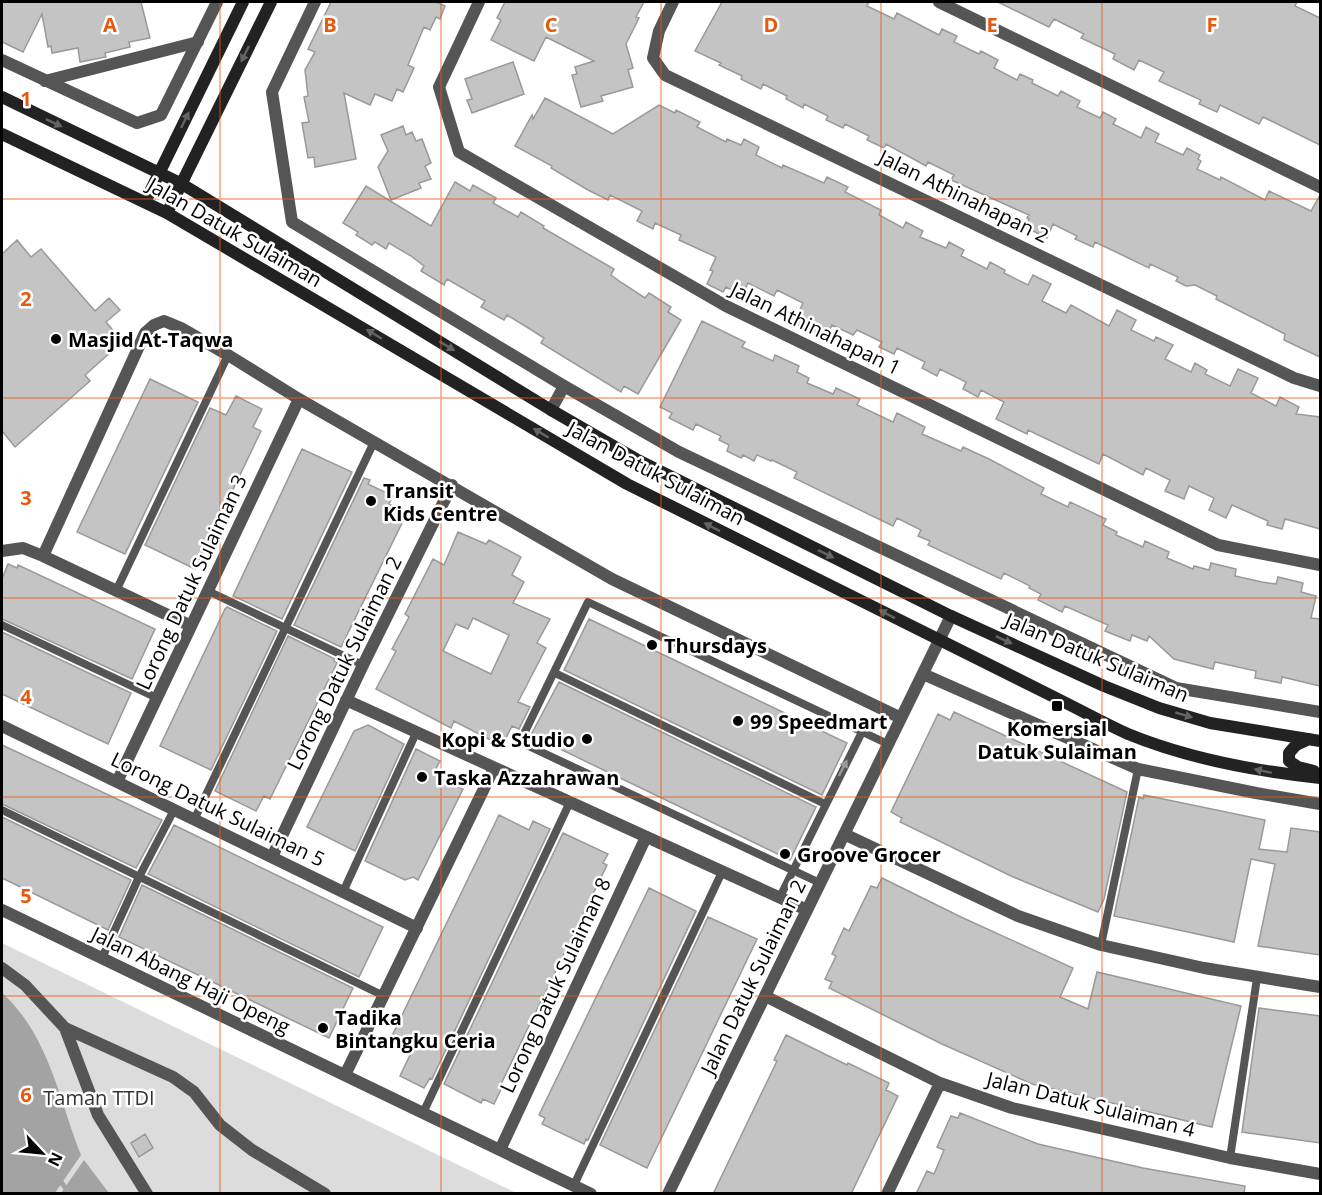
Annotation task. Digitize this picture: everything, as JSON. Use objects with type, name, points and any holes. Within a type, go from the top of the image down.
[{"type":"main road","points":[[145,202],[243,2]]},
{"type":"main road","points":[[167,213],[271,2]]},
{"type":"main road","name":"Jalan Datuk Sulaiman","points":[[2,97],[182,184],[551,410],[636,459],[951,616],[1104,686],[1159,708],[1210,723],[1315,740]]},
{"type":"main road","name":"Jalan Datuk Sulaiman","points":[[2,134],[167,213],[627,484],[1128,734],[1210,760],[1262,771],[1320,778]]},
{"type":"main road","points":[[1315,740],[1296,745],[1289,753],[1289,761],[1298,767],[1320,773]]},
{"type":"street","points":[[2,60],[137,123],[160,115],[218,2]]},
{"type":"street","name":"Jalan Datuk Sulaiman","points":[[315,2],[272,92],[292,222],[564,386],[679,452],[1176,688],[1320,712]]},
{"type":"street","name":"Jalan Athinahapan 1","points":[[479,2],[439,87],[459,152],[726,306],[1218,545],[1320,565]]},
{"type":"street","name":"Jalan Athinahapan 2","points":[[673,2],[659,31],[653,58],[665,75],[1294,378],[1320,386]]},
{"type":"street","points":[[939,2],[1320,187]]},
{"type":"street","points":[[45,81],[198,42]]},
{"type":"street","points":[[43,556],[145,333],[154,325],[164,321],[228,355],[299,399],[612,579],[901,718]]},
{"type":"street","name":"Jalan Datuk Sulaiman","points":[[551,410],[564,386]]},
{"type":"street","name":"Lorong Datuk Sulaiman 3","points":[[117,782],[299,399]]},
{"type":"street","name":"Lorong Datuk Sulaiman 2","points":[[272,857],[346,700],[452,486]]},
{"type":"street","points":[[2,550],[23,548],[43,556],[191,626]]},
{"type":"street","name":"Jalan Datuk Sulaiman 2","points":[[668,1194],[951,616]]},
{"type":"street","points":[[923,674],[1138,769],[1320,804]]},
{"type":"street","points":[[346,700],[807,910]]},
{"type":"street","name":"Lorong Datuk Sulaiman 5","points":[[2,726],[417,928]]},
{"type":"street","points":[[345,1075],[494,768]]},
{"type":"street","points":[[844,834],[1018,916],[1101,945],[1257,978],[1320,987]]},
{"type":"street","name":"Lorong Datuk Sulaiman 8","points":[[500,1150],[646,837]]},
{"type":"street","name":"Jalan Abang Haji Openg","points":[[2,910],[591,1194]]},
{"type":"street","points":[[2,968],[26,985],[65,1028],[98,1115],[147,1194]]},
{"type":"street","name":"Jalan Datuk Sulaiman 4","points":[[765,996],[940,1083],[1012,1108],[1230,1158],[1320,1174]]},
{"type":"street","points":[[65,1028],[173,1077],[194,1092],[220,1125],[252,1150],[325,1194]]},
{"type":"street","points":[[887,1194],[940,1083]]},
{"type":"lane","points":[[116,591],[228,355]]},
{"type":"lane","points":[[194,820],[374,442]]},
{"type":"lane","points":[[208,591],[363,665]]},
{"type":"lane","points":[[820,884],[520,742],[588,602],[888,744]]},
{"type":"lane","points":[[2,625],[157,698]]},
{"type":"lane","points":[[555,673],[825,804]]},
{"type":"lane","points":[[780,897],[862,732]]},
{"type":"lane","points":[[343,892],[417,733]]},
{"type":"lane","points":[[1101,945],[1138,769]]},
{"type":"lane","points":[[423,1113],[570,802]]},
{"type":"lane","points":[[2,810],[384,996]]},
{"type":"lane","points":[[102,958],[139,877],[174,810]]},
{"type":"lane","points":[[574,1185],[722,872]]},
{"type":"lane","points":[[1230,1158],[1257,978]]},
{"type":"green space","name":"Taman TTDI","points":[[2,943],[516,1193],[2,1193]]},
{"type":"shaded area","points":[[2,993],[18,1010],[42,1048],[81,1155],[55,1193],[2,1193]]},
{"type":"shaded area","points":[[84,1160],[109,1193],[61,1193]]},
{"type":"building","points":[[2,2],[141,2],[150,38],[129,42],[130,47],[105,53],[106,57],[80,62],[78,48],[52,53],[51,46],[48,47],[42,14],[23,52],[2,42]]},
{"type":"building","points":[[331,2],[436,2],[445,6],[440,19],[436,17],[430,30],[424,27],[408,65],[414,68],[403,92],[397,89],[392,101],[375,94],[370,105],[344,93],[356,159],[315,167],[314,157],[308,158],[302,123],[309,122],[304,97],[308,96],[305,70],[315,52],[308,49]]},
{"type":"building","points":[[505,2],[644,2],[626,44],[633,68],[628,70],[633,87],[601,96],[603,101],[581,107],[572,75],[577,74],[575,67],[594,61],[546,37],[534,61],[491,40],[501,20],[497,18]]},
{"type":"building","points":[[722,2],[869,2],[867,6],[894,19],[897,13],[939,35],[942,29],[957,36],[954,42],[979,54],[981,51],[998,60],[994,68],[1017,80],[1020,74],[1058,96],[1061,91],[1080,101],[1077,107],[1100,118],[1103,112],[1116,119],[1113,124],[1141,138],[1146,127],[1159,134],[1155,142],[1183,155],[1187,148],[1200,155],[1198,159],[1201,161],[1197,169],[1220,180],[1221,177],[1265,200],[1269,191],[1311,211],[1320,195],[1320,357],[1284,340],[1285,334],[1216,299],[1217,296],[1195,285],[1186,286],[1176,281],[1178,277],[1150,264],[1149,268],[1095,242],[1093,247],[1075,239],[1077,236],[1053,224],[1047,238],[1025,227],[1029,215],[951,180],[954,175],[928,162],[926,166],[886,144],[884,148],[867,140],[869,136],[845,124],[843,128],[826,120],[828,116],[804,104],[803,108],[786,99],[787,96],[763,84],[761,89],[741,79],[742,76],[719,65],[721,63],[695,51]]},
{"type":"building","points":[[998,2],[1297,2],[1295,6],[1320,18],[1320,145],[1263,117],[1259,124],[1220,105],[1217,112],[1199,104],[1201,100],[1159,81],[1164,72],[1139,60],[1134,70],[1113,59],[1115,54],[1081,38],[1084,34],[1054,19],[1049,27]]},
{"type":"building","points":[[513,62],[524,94],[472,113],[467,100],[472,99],[465,79]]},
{"type":"building","points":[[545,98],[613,134],[659,105],[675,113],[676,110],[700,122],[697,127],[726,142],[727,139],[741,145],[744,139],[759,147],[756,155],[782,168],[783,165],[824,183],[827,177],[848,187],[845,192],[881,210],[879,215],[903,228],[906,222],[923,231],[920,237],[946,248],[949,242],[964,250],[961,256],[987,269],[990,262],[1005,270],[1004,273],[1028,285],[1033,275],[1051,284],[1042,301],[1066,313],[1071,305],[1109,326],[1117,310],[1136,320],[1131,330],[1154,341],[1156,337],[1173,345],[1165,359],[1191,372],[1195,363],[1207,370],[1205,374],[1230,386],[1238,369],[1258,378],[1251,393],[1276,406],[1280,397],[1299,407],[1296,414],[1320,417],[1320,529],[1285,519],[1282,529],[1267,525],[1268,521],[1232,505],[1226,518],[1209,510],[1214,498],[1189,486],[1184,499],[1165,491],[1170,480],[1146,468],[1143,475],[1103,454],[1099,464],[1028,430],[1027,434],[996,419],[1004,402],[981,390],[978,397],[963,389],[966,382],[940,369],[937,376],[922,368],[925,362],[897,348],[894,354],[879,347],[882,342],[857,330],[853,335],[832,325],[826,338],[794,323],[803,303],[777,290],[774,296],[748,283],[742,295],[726,287],[723,292],[707,284],[716,257],[679,240],[681,235],[655,223],[653,229],[637,221],[642,211],[610,195],[608,200],[588,190],[551,168],[552,166],[515,146],[532,115],[533,119]]},
{"type":"building","points":[[403,126],[406,135],[412,132],[416,141],[422,139],[431,163],[425,166],[431,179],[419,183],[421,188],[391,200],[378,167],[388,151],[381,135]]},
{"type":"building","points":[[455,182],[470,191],[473,185],[496,198],[493,203],[518,217],[521,212],[544,226],[543,228],[614,269],[611,275],[645,298],[649,293],[671,307],[668,312],[681,320],[638,394],[624,386],[621,392],[541,343],[544,338],[507,315],[504,320],[481,307],[485,301],[447,279],[444,285],[421,271],[424,266],[411,256],[389,243],[386,249],[375,242],[372,245],[356,235],[358,232],[343,223],[366,186],[431,226]]},
{"type":"building","name":"Masjid At-Taqwa","points":[[17,240],[31,257],[41,249],[95,311],[109,298],[120,310],[106,322],[116,334],[105,344],[111,352],[85,375],[90,381],[15,447],[2,431],[2,254]]},
{"type":"building","points":[[702,321],[745,342],[742,347],[773,361],[775,355],[799,366],[797,372],[809,378],[807,383],[833,394],[836,388],[860,399],[857,405],[893,422],[897,413],[925,427],[922,434],[961,451],[963,447],[989,459],[1044,488],[1041,494],[1068,507],[1070,502],[1106,519],[1103,525],[1117,532],[1116,535],[1143,547],[1145,541],[1169,552],[1167,558],[1193,569],[1194,566],[1209,570],[1211,563],[1236,569],[1235,576],[1262,582],[1276,584],[1278,577],[1303,583],[1301,592],[1316,596],[1311,618],[1320,619],[1320,686],[1282,677],[1281,683],[1255,678],[1256,671],[1215,662],[1213,669],[1174,659],[1149,636],[1147,641],[1132,635],[1130,641],[1105,631],[1108,625],[1065,606],[1062,612],[1038,600],[1041,594],[1004,573],[1001,579],[928,545],[930,541],[918,536],[921,530],[897,518],[893,526],[794,478],[797,472],[757,455],[754,461],[743,455],[741,458],[727,451],[729,445],[719,440],[721,436],[696,424],[693,430],[669,418],[672,413],[660,407]]},
{"type":"building","points":[[150,379],[198,402],[125,554],[77,532]]},
{"type":"building","points":[[236,396],[262,409],[253,427],[261,431],[195,569],[145,545],[210,408],[226,415]]},
{"type":"building","points":[[302,449],[352,472],[282,619],[233,596]]},
{"type":"building","points":[[364,478],[370,480],[368,484],[393,496],[389,504],[407,513],[341,647],[294,625]]},
{"type":"building","points":[[458,532],[486,544],[489,540],[521,557],[512,575],[524,582],[513,603],[550,619],[537,643],[546,648],[518,702],[530,707],[519,729],[512,726],[502,746],[454,721],[451,728],[376,689],[396,651],[392,649],[409,617],[405,614],[433,559],[444,565]],"holes":[[[473,618],[509,635],[491,674],[443,651],[456,624],[468,629]]]},
{"type":"building","points":[[8,564],[17,568],[18,565],[155,629],[132,679],[2,619],[2,579]]},
{"type":"building","points":[[227,607],[277,631],[211,770],[160,746]]},
{"type":"building","points":[[589,619],[847,743],[822,795],[564,670]]},
{"type":"building","points":[[2,632],[131,693],[108,744],[2,694]]},
{"type":"building","points":[[288,636],[335,659],[337,663],[270,799],[264,796],[256,811],[215,791]]},
{"type":"building","points":[[559,682],[816,807],[790,860],[531,735]]},
{"type":"building","points":[[954,712],[1127,792],[1104,899],[1098,912],[1011,876],[900,822],[902,818],[891,812],[938,714],[950,720]]},
{"type":"building","points":[[368,725],[404,744],[355,851],[307,827],[354,731]]},
{"type":"building","points":[[2,745],[162,820],[136,868],[2,804]]},
{"type":"building","points":[[416,749],[440,761],[433,774],[463,789],[418,880],[413,877],[405,880],[365,861]]},
{"type":"building","points":[[1144,795],[1265,820],[1259,849],[1287,852],[1291,828],[1320,832],[1320,955],[1258,946],[1275,864],[1251,859],[1234,942],[1114,916],[1139,797],[1143,799]]},
{"type":"building","points":[[499,815],[529,830],[533,821],[550,829],[432,1079],[430,1078],[424,1088],[400,1076],[411,1053],[389,1042]]},
{"type":"building","points":[[2,817],[131,880],[108,930],[2,878]]},
{"type":"building","points":[[174,825],[383,927],[359,977],[148,874]]},
{"type":"building","points":[[563,833],[608,854],[603,863],[607,865],[501,1084],[503,1085],[494,1104],[483,1099],[481,1103],[444,1084]]},
{"type":"building","points":[[882,878],[1073,968],[1060,997],[1088,1009],[1097,972],[1241,1006],[1212,1127],[1032,1084],[942,1044],[829,988],[832,982],[825,979],[836,956],[832,954],[844,928],[849,931],[871,886],[877,888]]},
{"type":"building","points":[[142,885],[353,988],[329,1038],[119,937]]},
{"type":"building","points":[[649,888],[696,911],[588,1140],[586,1139],[584,1144],[542,1124],[545,1118],[539,1115]]},
{"type":"building","points":[[708,917],[757,939],[647,1168],[600,1145]]},
{"type":"building","points":[[1259,1008],[1320,1016],[1320,1143],[1242,1132]]},
{"type":"building","points":[[786,1035],[889,1083],[886,1090],[898,1096],[851,1194],[713,1194],[777,1061],[774,1060]]},
{"type":"building","points":[[960,1113],[1038,1144],[1143,1168],[1245,1186],[1244,1194],[916,1194],[927,1171],[934,1174],[944,1150],[937,1147],[951,1116],[958,1118]]},
{"type":"building","points":[[145,1134],[153,1148],[139,1157],[131,1143]]},
{"type":"waterway","points":[[58,1178],[70,1194]]},
{"type":"place","name":"Masjid At-Taqwa","points":[[56,339]]},
{"type":"place","name":"Transit Kids Centre","points":[[371,501]]},
{"type":"place","name":"Thursdays","points":[[652,645]]},
{"type":"place","name":"Komersial Datuk Sulaiman","points":[[1057,706]]},
{"type":"place","name":"99 Speedmart","points":[[738,721]]},
{"type":"place","name":"Kopi & Studio","points":[[587,739]]},
{"type":"place","name":"Taska Azzahrawan","points":[[422,777]]},
{"type":"place","name":"Groove Grocer","points":[[785,854]]},
{"type":"place","name":"Tadika Bintangku Ceria","points":[[323,1028]]}]
